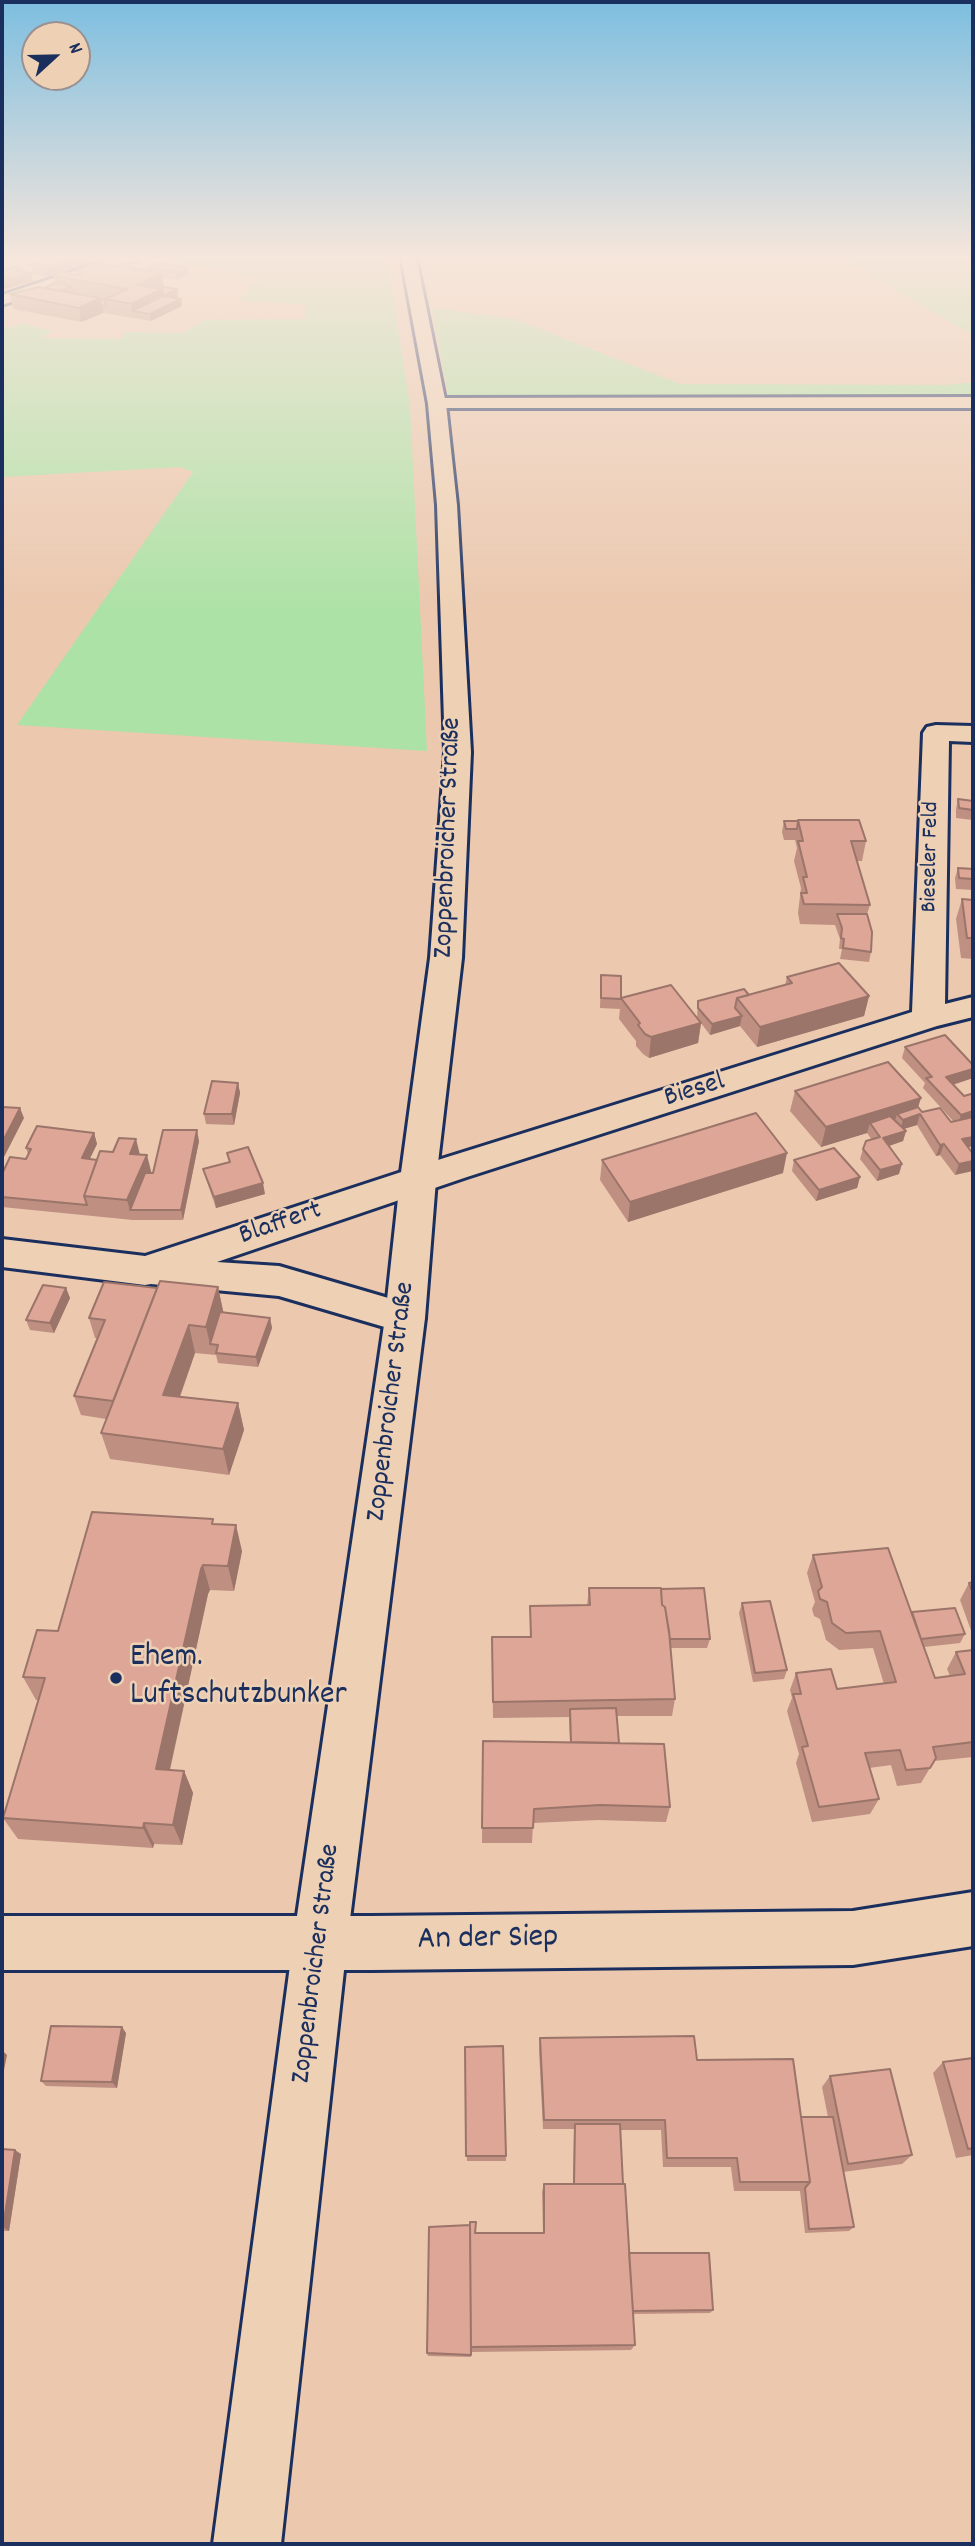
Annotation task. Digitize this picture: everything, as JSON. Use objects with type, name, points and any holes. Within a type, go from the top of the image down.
[{"type":"street","name":"Zoppenbroicher Straße","points":[[247,2544],[320,1943],[405,1318],[418,1180],[446,958],[458,752],[447,505],[437,404],[431,376]]},
{"type":"street","points":[[437,404],[973,403]]},
{"type":"street","name":"Bieseler Feld","points":[[928,1018],[936,733],[973,734]]},
{"type":"street","name":"Biesel","points":[[418,1180],[928,1018],[973,1007]]},
{"type":"street","name":"Blaffert","points":[[145,1271],[418,1180]]},
{"type":"street","name":"Blaffert","points":[[2,1253],[145,1271],[279,1281],[405,1318]]},
{"type":"street","name":"An der Siep","points":[[2,1943],[853,1938],[973,1919]]},
{"type":"green space","points":[[2,376],[405,376],[410,406],[427,751],[17,725],[193,472],[181,467],[2,477]]},
{"type":"green space","points":[[445,376],[659,376],[680,384],[947,385],[973,382],[973,398],[450,404]]},
{"type":"building","points":[[958,799],[973,801],[973,810],[959,808]]},
{"type":"building","points":[[798,820],[859,820],[866,841],[851,841],[870,905],[804,904],[801,893],[807,893],[803,877],[807,877],[798,841],[803,841]]},
{"type":"building","points":[[784,821],[798,821],[797,829],[786,829]]},
{"type":"building","points":[[958,868],[973,869],[973,879],[959,878]]},
{"type":"building","points":[[962,899],[973,900],[973,938],[967,938]]},
{"type":"building","points":[[837,914],[867,914],[872,932],[871,952],[843,948],[844,939],[841,938],[842,928]]},
{"type":"building","points":[[839,963],[869,996],[760,1027],[737,998],[792,983],[787,977]]},
{"type":"building","points":[[601,975],[621,976],[621,999],[601,998]]},
{"type":"building","points":[[671,985],[701,1023],[651,1037],[638,1025],[640,1023],[621,998]]},
{"type":"building","points":[[744,989],[749,995],[737,998],[735,1008],[742,1016],[712,1024],[698,1008],[698,1001]]},
{"type":"building","points":[[945,1035],[973,1065],[973,1069],[946,1077],[964,1096],[973,1096],[973,1111],[961,1115],[926,1078],[932,1077],[905,1047]]},
{"type":"building","points":[[888,1062],[921,1098],[826,1127],[795,1091]]},
{"type":"building","points":[[212,1081],[238,1083],[232,1114],[204,1114]]},
{"type":"building","points":[[2,1107],[20,1108],[2,1143]]},
{"type":"building","points":[[918,1107],[922,1112],[940,1108],[951,1122],[973,1117],[973,1137],[962,1139],[973,1154],[973,1161],[959,1164],[944,1144],[940,1145],[920,1114],[903,1120],[897,1114]]},
{"type":"building","points":[[756,1113],[787,1153],[630,1202],[602,1160]]},
{"type":"building","points":[[890,1116],[906,1131],[883,1138],[902,1164],[880,1170],[863,1149],[866,1141],[880,1137],[870,1123]]},
{"type":"building","points":[[37,1126],[94,1133],[82,1158],[97,1160],[84,1196],[87,1205],[2,1197],[2,1174],[10,1157],[26,1159],[31,1149],[26,1148]]},
{"type":"building","points":[[163,1130],[197,1130],[181,1210],[130,1210],[145,1173],[153,1173]]},
{"type":"building","points":[[119,1138],[136,1139],[130,1154],[147,1155],[127,1200],[84,1196],[100,1151],[113,1152]]},
{"type":"building","points":[[248,1147],[263,1183],[214,1197],[203,1169],[230,1162],[227,1153]]},
{"type":"building","points":[[834,1148],[860,1177],[819,1190],[794,1160]]},
{"type":"building","points":[[160,1281],[218,1287],[206,1327],[189,1325],[163,1395],[238,1403],[223,1449],[101,1433]]},
{"type":"building","points":[[104,1282],[157,1288],[113,1401],[74,1396],[105,1320],[89,1318]]},
{"type":"building","points":[[43,1285],[66,1288],[50,1323],[26,1320]]},
{"type":"building","points":[[220,1312],[270,1318],[256,1357],[216,1353],[218,1345],[210,1344]]},
{"type":"building","name":"Ehem. Luftschutzbunker","points":[[92,1512],[213,1519],[212,1524],[236,1525],[228,1566],[203,1565],[201,1569],[156,1769],[184,1771],[173,1825],[144,1823],[143,1828],[3,1818],[45,1678],[23,1677],[37,1630],[58,1631]]},
{"type":"building","points":[[888,1548],[935,1678],[965,1674],[956,1652],[973,1650],[973,1742],[933,1747],[936,1758],[930,1768],[906,1770],[900,1750],[865,1753],[879,1799],[819,1807],[802,1747],[808,1746],[793,1694],[801,1694],[796,1673],[831,1669],[837,1689],[896,1682],[880,1631],[846,1633],[832,1623],[827,1602],[820,1599],[818,1591],[822,1587],[813,1555]]},
{"type":"building","points":[[589,1588],[661,1588],[662,1605],[665,1607],[669,1631],[675,1699],[493,1702],[492,1637],[531,1637],[530,1606],[590,1605]]},
{"type":"building","points":[[704,1588],[710,1639],[670,1639],[661,1589]]},
{"type":"building","points":[[770,1601],[787,1670],[755,1673],[742,1603]]},
{"type":"building","points":[[955,1608],[965,1634],[921,1639],[912,1612]]},
{"type":"building","points":[[616,1708],[619,1743],[571,1742],[570,1709]]},
{"type":"building","points":[[483,1741],[664,1744],[670,1807],[600,1805],[534,1809],[533,1828],[482,1828]]},
{"type":"building","points":[[51,2026],[122,2027],[112,2082],[41,2081]]},
{"type":"building","points":[[694,2036],[697,2060],[793,2059],[810,2182],[740,2182],[737,2158],[667,2158],[665,2120],[544,2120],[540,2038]]},
{"type":"building","points":[[503,2046],[506,2156],[466,2156],[465,2047]]},
{"type":"building","points":[[973,2058],[973,2148],[968,2149],[943,2062]]},
{"type":"building","points":[[890,2069],[912,2155],[848,2164],[830,2076]]},
{"type":"building","points":[[801,2117],[833,2117],[854,2227],[809,2229],[805,2188],[810,2182]]},
{"type":"building","points":[[575,2124],[620,2124],[623,2184],[574,2184]]},
{"type":"building","points":[[2,2149],[15,2150],[3,2227],[2,2227]]},
{"type":"building","points":[[544,2184],[625,2184],[635,2345],[471,2347],[470,2222],[476,2222],[475,2233],[544,2233]]},
{"type":"building","points":[[470,2225],[471,2355],[427,2353],[429,2227]]},
{"type":"building","points":[[629,2253],[709,2253],[713,2310],[633,2311]]},
{"type":"place","name":"Ehem. Luftschutzbunker","points":[[116,1678]]}]
